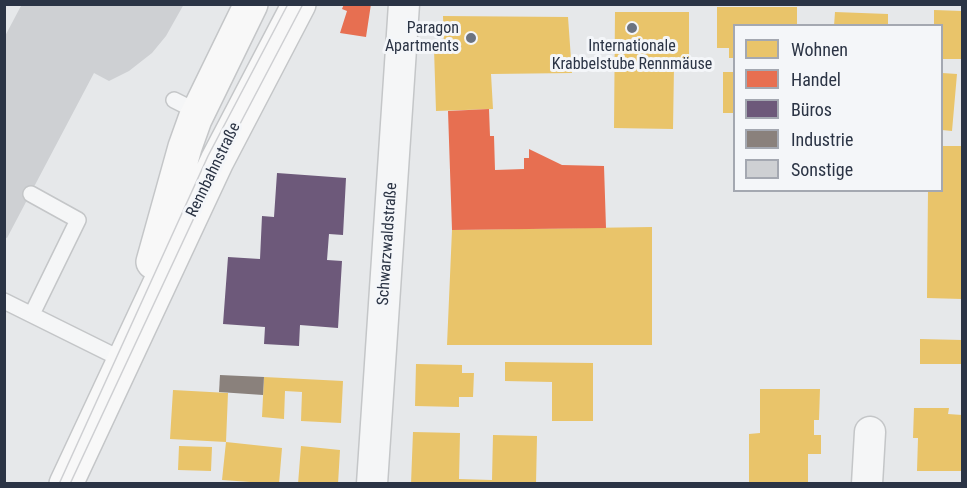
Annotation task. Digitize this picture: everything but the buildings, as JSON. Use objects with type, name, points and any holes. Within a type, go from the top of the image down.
[{"type":"main road","name":"Rennbahnstraße","points":[[128,348],[189,170],[185,147],[186,106],[251,4]]},
{"type":"main road","name":"Rennbahnstraße","points":[[66,483],[217,161],[299,4]]},
{"type":"street","name":"Schwarzwaldstraße","points":[[372,483],[404,4]]},
{"type":"street","points":[[867,483],[870,432]]},
{"type":"lane","points":[[189,170],[207,156],[288,4]]},
{"type":"lane","points":[[31,194],[78,219],[32,314]]},
{"type":"lane","points":[[4,300],[32,314],[128,348]]},
{"type":"tram line","points":[[59,484],[208,156],[288,4]]},
{"type":"tram line","points":[[70,484],[220,162],[303,4]]},
{"type":"place","name":"Internationale Krabbelstube Rennmäuse","points":[[632,28]]},
{"type":"place","name":"Paragon Apartments","points":[[471,38]]}]
